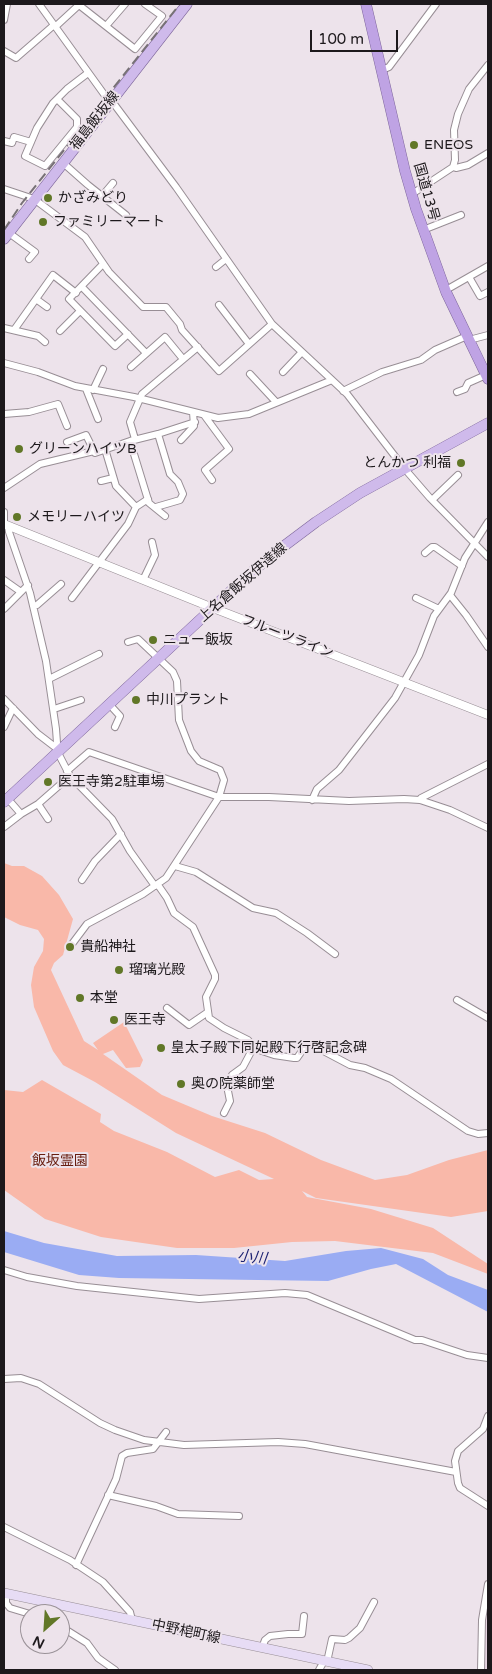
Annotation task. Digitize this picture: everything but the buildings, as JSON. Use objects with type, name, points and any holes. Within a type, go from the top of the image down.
[{"type":"highway","name":"国道13号","points":[[366,4],[412,194],[423,230],[446,290],[487,377]]},
{"type":"main road","name":"福島飯坂線","points":[[6,236],[187,4]]},
{"type":"main road","name":"上名倉飯坂伊達線","points":[[6,801],[56,750],[109,704],[247,576],[316,522],[360,493],[488,423]]},
{"type":"main road","name":"中野梍町線","points":[[5,1593],[368,1670]]},
{"type":"street","points":[[4,20],[7,4]]},
{"type":"street","points":[[39,4],[88,73],[176,187],[272,324],[344,391],[404,468],[432,500],[488,557]]},
{"type":"street","points":[[4,51],[16,58],[80,4],[136,49],[162,16],[146,4]]},
{"type":"street","points":[[106,26],[125,4]]},
{"type":"street","points":[[382,70],[389,67],[436,4]]},
{"type":"street","points":[[453,167],[455,152],[454,130],[458,114],[469,89],[488,65]]},
{"type":"street","points":[[57,99],[77,119],[76,127],[45,166],[26,156],[37,128],[57,99],[88,73]]},
{"type":"street","points":[[4,141],[12,143],[14,137],[31,142]]},
{"type":"street","points":[[412,194],[453,167],[468,165],[488,153]]},
{"type":"street","points":[[62,162],[126,215]]},
{"type":"street","points":[[102,196],[113,183]]},
{"type":"street","points":[[4,189],[34,199],[85,237],[109,272],[143,307],[166,307],[219,371],[272,324]]},
{"type":"street","points":[[423,230],[461,215]]},
{"type":"street","points":[[6,236],[35,252],[29,259]]},
{"type":"street","points":[[216,267],[226,259]]},
{"type":"street","points":[[103,264],[69,300],[115,346],[128,334]]},
{"type":"street","points":[[446,290],[488,266]]},
{"type":"street","points":[[14,330],[53,275],[76,293]]},
{"type":"street","points":[[469,277],[480,296],[488,292]]},
{"type":"street","points":[[82,287],[146,353]]},
{"type":"street","points":[[36,299],[47,307]]},
{"type":"street","points":[[219,304],[249,344]]},
{"type":"street","points":[[60,331],[80,311]]},
{"type":"street","points":[[4,328],[38,336],[45,342]]},
{"type":"street","points":[[344,391],[382,372],[421,360],[435,350],[468,338],[488,335]]},
{"type":"street","points":[[131,367],[165,337],[183,359]]},
{"type":"street","points":[[164,516],[156,507],[149,503],[130,422],[143,392],[198,347]]},
{"type":"street","points":[[283,372],[302,352]]},
{"type":"street","points":[[4,363],[89,389],[218,418],[249,414],[332,380]]},
{"type":"street","points":[[89,389],[103,369]]},
{"type":"street","points":[[250,374],[276,402]]},
{"type":"street","points":[[457,392],[465,389],[468,383],[487,377]]},
{"type":"street","points":[[89,389],[98,419]]},
{"type":"street","points":[[4,414],[29,412],[58,404],[67,426]]},
{"type":"street","points":[[181,440],[192,429],[195,422],[193,412]]},
{"type":"street","points":[[204,415],[229,449],[205,470],[212,480]]},
{"type":"street","points":[[4,488],[40,464],[94,451],[95,453],[195,422]]},
{"type":"street","points":[[156,507],[180,500],[183,494],[178,482],[170,474],[158,434]]},
{"type":"street","points":[[67,442],[86,435],[94,451]]},
{"type":"street","points":[[105,449],[116,486],[136,507]]},
{"type":"street","points":[[432,500],[458,475]]},
{"type":"street","points":[[101,481],[113,478]]},
{"type":"street","points":[[72,598],[128,524],[136,507],[148,499]]},
{"type":"street","points":[[4,512],[5,525],[28,585],[49,679],[54,709],[56,750]]},
{"type":"street","points":[[312,800],[317,790],[339,770],[387,708],[404,682],[419,655],[434,616],[450,595],[462,566],[488,522]]},
{"type":"street","name":"フルーツライン","points":[[5,525],[488,715]]},
{"type":"street","points":[[143,580],[155,556],[152,542]]},
{"type":"street","points":[[425,553],[432,547],[435,547],[462,566]]},
{"type":"street","points":[[4,580],[20,592]]},
{"type":"street","points":[[33,606],[37,605],[62,584]]},
{"type":"street","points":[[4,609],[28,585]]},
{"type":"street","points":[[450,595],[488,647]]},
{"type":"street","points":[[416,598],[439,609]]},
{"type":"street","points":[[72,944],[87,924],[156,886],[166,878],[218,797],[224,780],[220,770],[199,761],[192,753],[179,720],[178,692],[175,676],[138,639],[128,642]]},
{"type":"street","points":[[49,679],[99,654]]},
{"type":"street","points":[[4,699],[56,750],[68,774],[112,819],[130,851],[167,898],[174,913],[194,927],[215,975],[215,979],[206,997],[209,1018],[213,1022],[248,1040],[253,1048],[274,1054],[297,1058],[306,1045],[314,1046],[355,1067],[365,1068],[391,1079],[468,1131],[478,1134],[488,1133]]},
{"type":"street","points":[[54,709],[81,700]]},
{"type":"street","points":[[109,704],[120,716],[115,728]]},
{"type":"street","points":[[4,726],[12,708]]},
{"type":"street","points":[[4,827],[20,814],[38,804],[89,752],[218,797],[349,801],[420,800],[450,810],[488,828]]},
{"type":"street","points":[[420,800],[420,798],[488,764]]},
{"type":"street","points":[[6,801],[20,814]]},
{"type":"street","points":[[38,804],[48,819]]},
{"type":"street","points":[[82,880],[96,861],[121,834]]},
{"type":"street","points":[[175,866],[196,872],[253,908],[276,913],[335,954]]},
{"type":"street","points":[[457,1000],[488,1018]]},
{"type":"street","points":[[168,1008],[189,1026],[208,1012]]},
{"type":"street","points":[[224,1113],[230,1101],[228,1091],[230,1079],[243,1066],[253,1048]]},
{"type":"street","points":[[4,1270],[27,1277],[77,1286],[199,1299],[285,1293],[307,1295],[415,1340],[422,1340],[467,1354],[488,1358]]},
{"type":"street","points":[[4,1379],[21,1378],[39,1384],[84,1414],[115,1430],[159,1443],[184,1445],[278,1442],[305,1444],[456,1472]]},
{"type":"street","points":[[488,1416],[482,1429],[458,1451],[456,1457],[458,1483],[463,1490],[488,1506]]},
{"type":"street","points":[[76,1565],[116,1479],[119,1460],[123,1454],[153,1449],[166,1432]]},
{"type":"street","points":[[108,1495],[156,1506],[178,1514],[239,1516]]},
{"type":"street","points":[[4,1527],[76,1565],[103,1582],[130,1612],[132,1620]]},
{"type":"street","points":[[481,1670],[482,1620],[486,1610],[488,1584]]},
{"type":"street","points":[[5,1593],[6,1603],[10,1608],[20,1611]]},
{"type":"street","points":[[319,1670],[326,1662],[332,1639],[345,1640],[349,1638],[360,1628],[374,1602]]},
{"type":"street","points":[[262,1648],[265,1640],[270,1636],[302,1634],[304,1616]]},
{"type":"street","points":[[70,1633],[86,1644],[98,1658],[114,1670]]},
{"type":"shaded area","points":[[487,1615],[488,1670],[483,1670],[485,1623]]},
{"type":"green space","name":"飯坂霊園","points":[[4,863],[12,866],[24,866],[42,876],[59,895],[73,919],[63,955],[54,963],[51,970],[84,1041],[98,1050],[93,1043],[124,1022],[143,1060],[140,1067],[126,1068],[113,1050],[103,1054],[162,1095],[212,1116],[265,1133],[321,1160],[375,1180],[407,1175],[449,1160],[488,1150],[488,1211],[451,1217],[316,1198],[302,1191],[307,1197],[371,1209],[433,1228],[488,1264],[488,1274],[433,1253],[335,1241],[292,1242],[234,1248],[177,1248],[101,1237],[45,1219],[4,1190],[4,1090],[23,1092],[42,1080],[101,1114],[100,1122],[114,1131],[167,1152],[215,1177],[239,1170],[259,1180],[274,1179],[176,1133],[95,1082],[63,1065],[53,1051],[34,1007],[31,985],[34,967],[43,951],[44,939],[38,930],[20,925],[4,917]]},
{"type":"water","points":[[4,1231],[44,1243],[117,1256],[196,1255],[285,1261],[346,1251],[381,1248],[423,1259],[448,1275],[488,1290],[488,1312],[396,1264],[328,1281],[119,1278],[79,1275],[4,1252]]},
{"type":"railway","points":[[4,230],[22,203],[180,4]]},
{"type":"place","name":"ENEOS","points":[[414,145]]},
{"type":"place","name":"かざみどり","points":[[48,198]]},
{"type":"place","name":"ファミリーマート","points":[[43,222]]},
{"type":"place","name":"グリーンハイツB","points":[[19,449]]},
{"type":"place","name":"とんかつ 利福","points":[[461,463]]},
{"type":"place","name":"メモリーハイツ","points":[[17,517]]},
{"type":"place","name":"ニュー飯坂","points":[[153,640]]},
{"type":"place","name":"中川プラント","points":[[136,700]]},
{"type":"place","name":"医王寺第2駐車場","points":[[48,782]]},
{"type":"place","name":"貴船神社","points":[[70,947]]},
{"type":"place","name":"瑠璃光殿","points":[[119,970]]},
{"type":"place","name":"本堂","points":[[80,998]]},
{"type":"place","name":"医王寺","points":[[114,1020]]},
{"type":"place","name":"皇太子殿下同妃殿下行啓記念碑","points":[[161,1048]]},
{"type":"place","name":"奥の院薬師堂","points":[[181,1084]]},
{"type":"water label","name":"小川","points":[[252,1258]]}]
